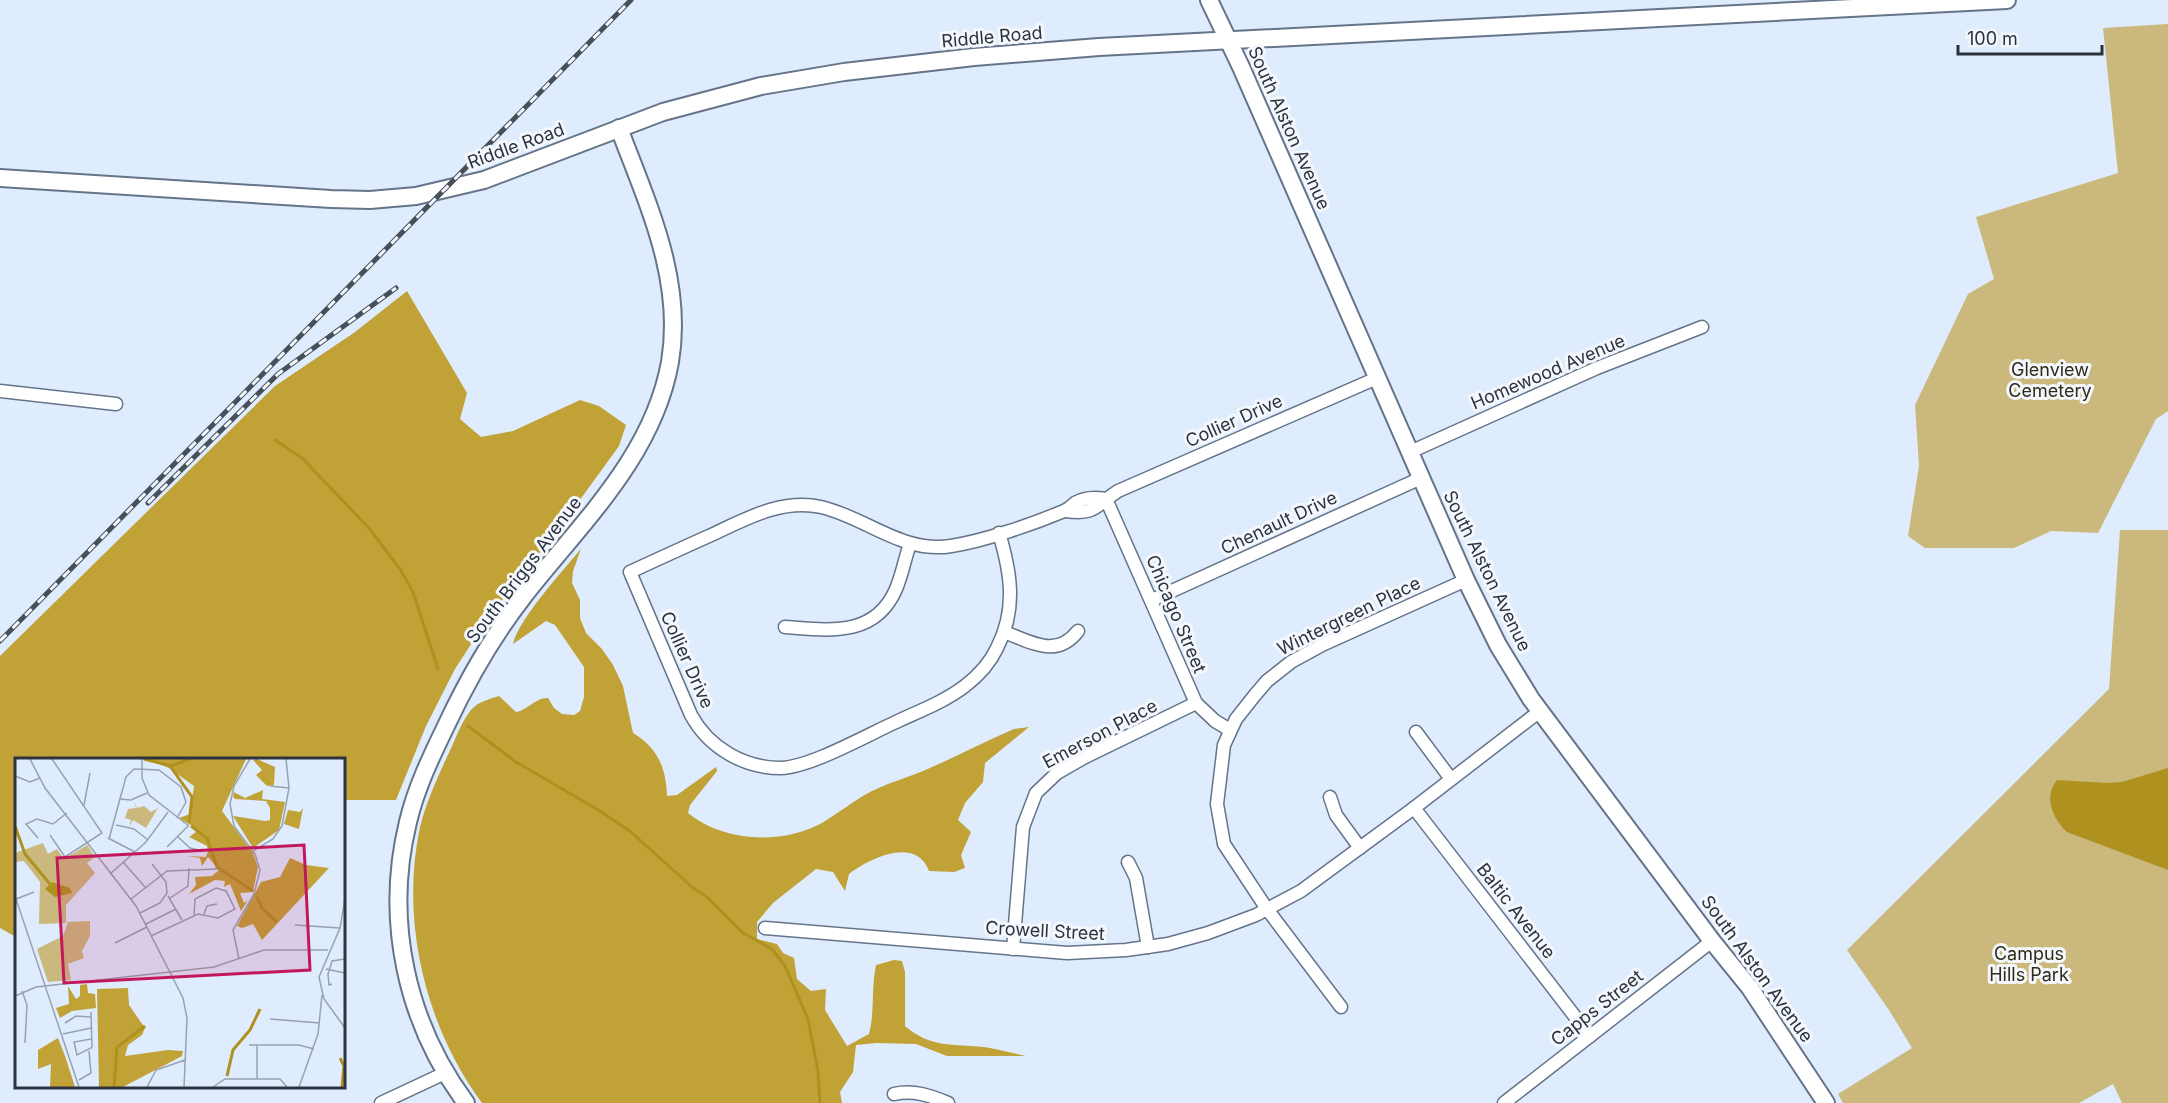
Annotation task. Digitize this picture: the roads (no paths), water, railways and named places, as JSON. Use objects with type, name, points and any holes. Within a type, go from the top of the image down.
[{"type":"street","name":"South Alston Avenue","points":[[1209,0],[1466,580],[1498,645],[1540,711],[1768,1013],[1826,1103]]},
{"type":"street","name":"Riddle Road","points":[[0,178],[331,200],[395,199],[442,191],[484,180],[663,112],[723,95],[844,72],[1000,54],[2007,0]]},
{"type":"street","name":"South Briggs Avenue","points":[[466,1103],[430,1046],[412,998],[400,937],[398,907],[401,854],[417,792],[460,696],[495,636],[608,492],[638,450],[654,417],[670,363],[673,307],[666,260],[656,226],[619,128]]},
{"type":"street","name":"Homewood Avenue","points":[[1410,453],[1597,368],[1702,327]]},
{"type":"street","name":"Collier Drive","points":[[999,533],[1011,580],[1009,615],[1005,632],[987,664],[971,681],[950,696],[802,764],[790,767],[769,767],[730,755],[715,746],[700,730],[691,715],[630,572],[760,513],[786,506],[804,505],[835,511],[910,543],[924,547],[949,547],[1066,511],[1078,502],[1093,497],[1106,499],[1128,487],[1377,378]]},
{"type":"street","points":[[0,391],[116,404]]},
{"type":"street","name":"Chenault Drive","points":[[1152,600],[1421,478]]},
{"type":"street","name":"Chicago Street","points":[[1106,499],[1196,703],[1215,721],[1230,730]]},
{"type":"street","points":[[785,627],[839,630],[852,628],[875,616],[884,608],[896,588],[910,543]]},
{"type":"street","name":"Wintergreen Place","points":[[1341,1007],[1267,909],[1224,844],[1217,804],[1224,745],[1230,730],[1255,695],[1267,681],[1291,662],[1322,645],[1466,580]]},
{"type":"street","points":[[1005,632],[1044,646],[1054,647],[1071,640],[1078,631]]},
{"type":"street","name":"Emerson Place","points":[[1013,949],[1023,827],[1036,793],[1057,773],[1196,703]]},
{"type":"street","name":"Crowell Street","points":[[765,928],[1013,949],[1095,953],[1148,947],[1208,933],[1267,909],[1301,891],[1540,711]]},
{"type":"street","points":[[1416,732],[1451,778]]},
{"type":"street","points":[[1330,797],[1336,815],[1360,848]]},
{"type":"street","name":"Baltic Avenue","points":[[1414,808],[1590,1036]]},
{"type":"street","points":[[1128,861],[1136,878],[1148,947]]},
{"type":"street","name":"Capps Street","points":[[1504,1103],[1712,941]]},
{"type":"street","points":[[381,1103],[445,1073]]},
{"type":"street","points":[[894,1094],[906,1091],[919,1092],[948,1103]]},
{"type":"waterway","points":[[275,440],[302,458],[368,527],[400,569],[413,592],[438,669]]},
{"type":"waterway","points":[[468,726],[516,762],[600,811],[631,832],[692,887],[707,897],[743,933],[772,949],[785,966],[808,1019],[818,1071],[820,1103]]},
{"type":"railway","points":[[0,641],[631,0]]},
{"type":"railway","points":[[148,503],[278,374],[396,288]]},
{"type":"park label","name":"Glenview Cemetery","points":[[2050,380]]},
{"type":"park label","name":"Campus Hills Park","points":[[2029,964]]}]
